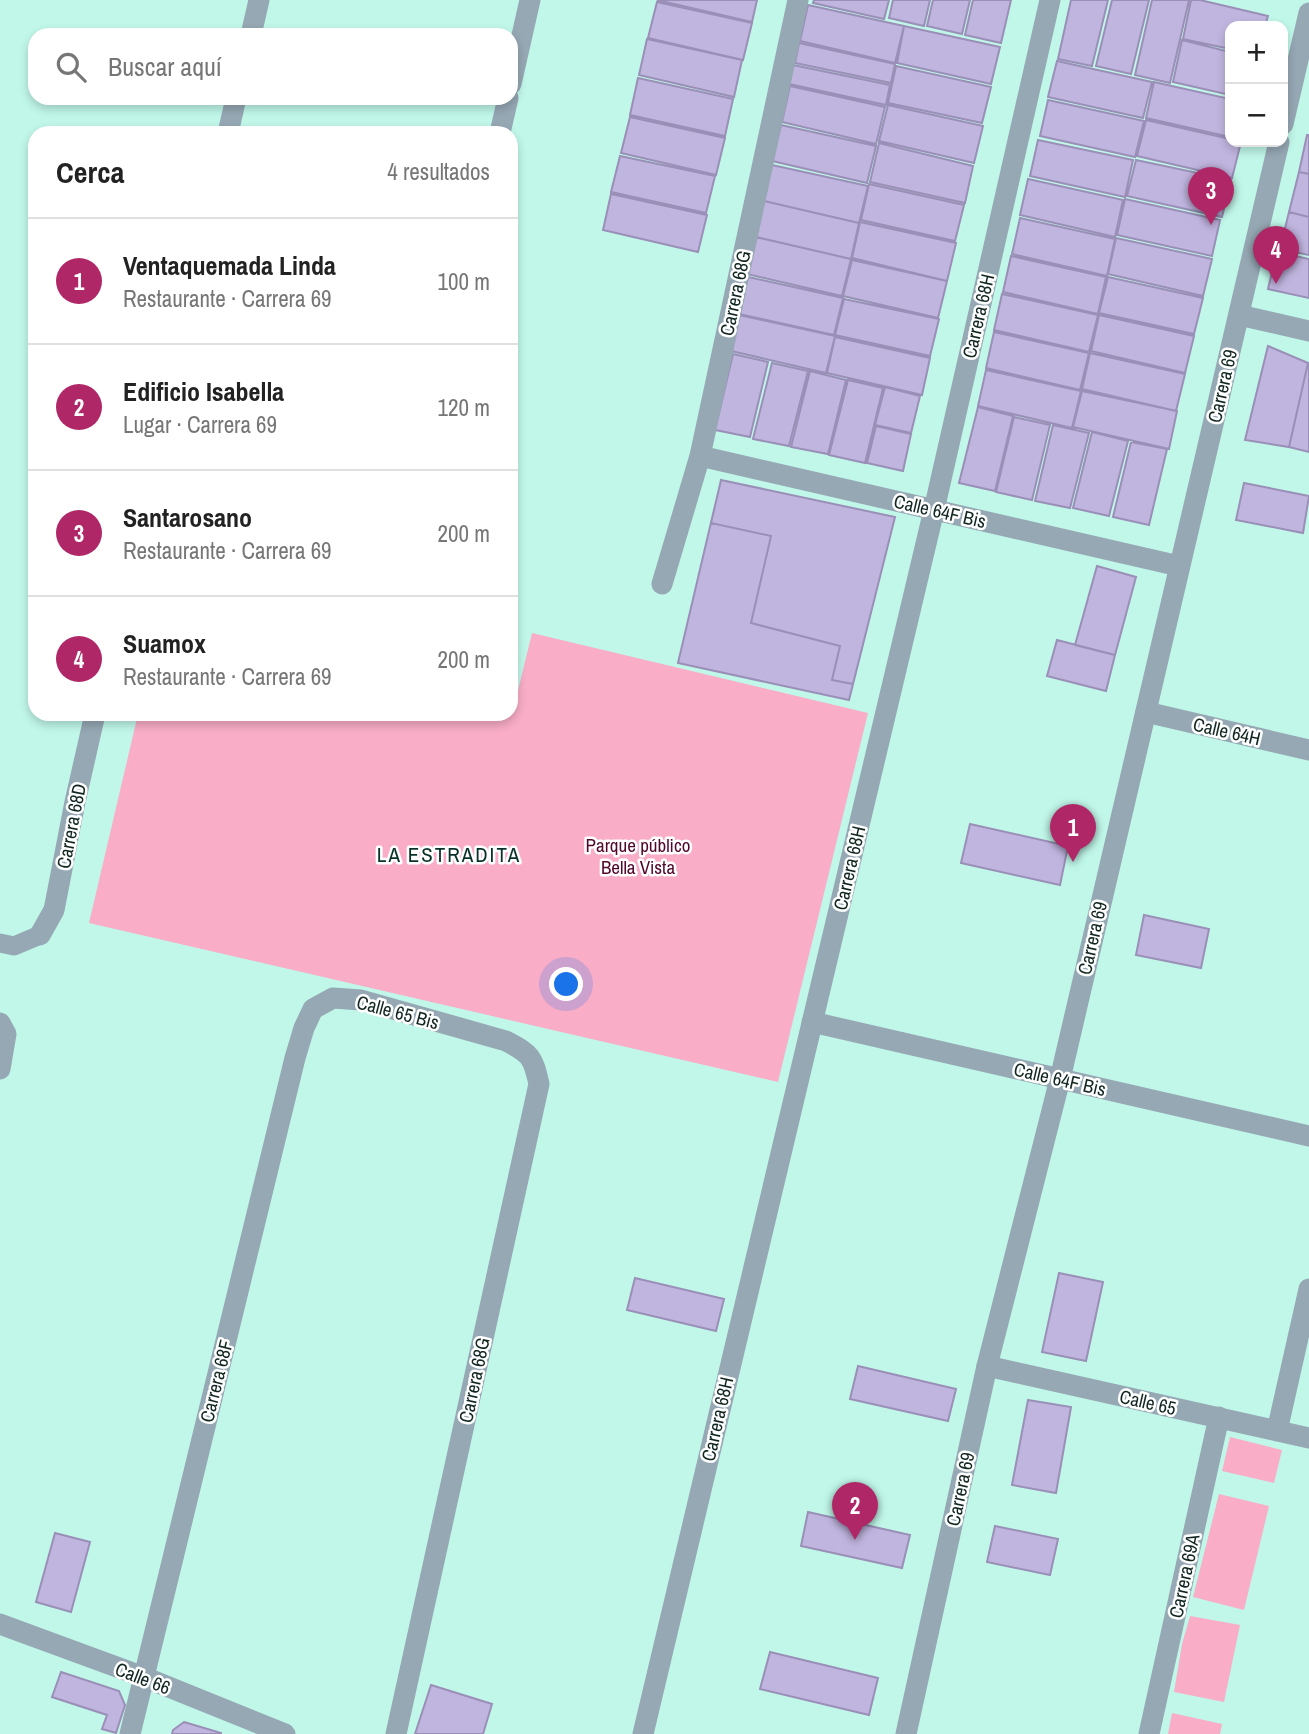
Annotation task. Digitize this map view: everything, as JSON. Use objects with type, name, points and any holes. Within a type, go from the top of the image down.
[{"type":"street","points":[[253,28],[259,0]]},
{"type":"street","points":[[518,53],[530,0]]},
{"type":"street","name":"Carrera 68G","points":[[662,584],[701,456],[798,0]]},
{"type":"street","name":"Carrera 68H","points":[[643,1734],[934,510],[1049,0]]},
{"type":"street","points":[[1288,108],[1303,62],[1309,13]]},
{"type":"street","points":[[230,126],[234,105]]},
{"type":"street","points":[[502,126],[506,105]]},
{"type":"street","name":"Carrera 69","points":[[906,1734],[987,1366],[1060,1079],[1278,147]]},
{"type":"street","points":[[1238,315],[1309,331]]},
{"type":"street","name":"Calle 64F Bis","points":[[701,456],[1179,566]]},
{"type":"street","name":"Calle 64H","points":[[1146,712],[1309,750]]},
{"type":"street","name":"Carrera 68D","points":[[40,935],[54,910],[93,721]]},
{"type":"street","name":"Calle 65 Bis","points":[[304,1028],[313,1009],[333,998],[361,1000],[506,1041]]},
{"type":"street","name":"Calle 64F Bis","points":[[812,1021],[1309,1136]]},
{"type":"street","points":[[0,1023],[6,1034],[0,1069]]},
{"type":"street","name":"Carrera 68F","points":[[130,1734],[304,1028]]},
{"type":"street","name":"Carrera 68G","points":[[396,1734],[539,1084],[535,1062],[523,1050],[506,1041]]},
{"type":"street","points":[[1277,1431],[1309,1289]]},
{"type":"street","name":"Calle 65","points":[[987,1366],[1309,1438]]},
{"type":"street","name":"Carrera 69A","points":[[1149,1734],[1219,1418]]},
{"type":"street","name":"Calle 66","points":[[0,1624],[144,1677],[285,1734]]},
{"type":"lane","points":[[0,943],[14,946],[40,935]]},
{"type":"green space","name":"Parque público Bella Vista","points":[[532,633],[868,713],[778,1082],[89,923],[136,721],[518,721],[518,690]]},
{"type":"green space","points":[[1230,1437],[1282,1450],[1274,1483],[1222,1471]]},
{"type":"green space","points":[[1219,1494],[1269,1506],[1244,1610],[1193,1597]]},
{"type":"green space","points":[[1190,1616],[1240,1625],[1224,1702],[1174,1692]]},
{"type":"green space","points":[[1172,1713],[1222,1724],[1220,1734],[1168,1734]]},
{"type":"building","points":[[657,0],[757,0],[752,22]]},
{"type":"building","points":[[814,0],[889,0],[884,19],[813,3]]},
{"type":"building","points":[[893,0],[930,0],[924,26],[889,18]]},
{"type":"building","points":[[933,0],[970,0],[962,34],[927,26]]},
{"type":"building","points":[[973,0],[1011,0],[1001,43],[965,35]]},
{"type":"building","points":[[1071,0],[1108,0],[1092,66],[1058,59]]},
{"type":"building","points":[[1112,0],[1149,0],[1131,74],[1096,66]]},
{"type":"building","points":[[1152,0],[1189,0],[1170,83],[1135,75]]},
{"type":"building","points":[[1191,0],[1268,16],[1266,21],[1225,21],[1225,48],[1183,39]]},
{"type":"building","points":[[657,2],[752,23],[743,60],[648,38]]},
{"type":"building","points":[[808,5],[904,26],[895,63],[800,41]]},
{"type":"building","points":[[904,26],[1000,47],[991,84],[897,63]]},
{"type":"building","points":[[647,39],[742,60],[734,97],[639,75]]},
{"type":"building","points":[[1182,40],[1225,51],[1225,94],[1173,82]]},
{"type":"building","points":[[799,43],[895,64],[891,83],[795,63]]},
{"type":"building","points":[[1057,61],[1152,82],[1143,118],[1048,97]]},
{"type":"building","points":[[793,65],[890,85],[886,105],[789,84]]},
{"type":"building","points":[[896,66],[991,87],[982,123],[888,103]]},
{"type":"building","points":[[638,78],[733,99],[725,136],[630,115]]},
{"type":"building","points":[[1154,82],[1225,98],[1225,136],[1146,118]]},
{"type":"building","points":[[790,86],[885,107],[876,144],[782,122]]},
{"type":"building","points":[[1048,100],[1144,121],[1135,157],[1040,136]]},
{"type":"building","points":[[888,105],[983,126],[974,163],[879,141]]},
{"type":"building","points":[[630,117],[725,138],[716,175],[621,153]]},
{"type":"building","points":[[1146,120],[1225,138],[1225,147],[1240,147],[1232,178],[1137,156]]},
{"type":"building","points":[[781,125],[876,146],[867,183],[772,161]]},
{"type":"building","points":[[1309,135],[1309,174],[1299,172]]},
{"type":"building","points":[[1038,140],[1133,160],[1125,197],[1030,176]]},
{"type":"building","points":[[879,143],[973,166],[965,203],[870,182]]},
{"type":"building","points":[[620,156],[715,176],[706,213],[611,192]]},
{"type":"building","points":[[1136,160],[1231,180],[1222,217],[1127,196]]},
{"type":"building","points":[[772,165],[868,186],[859,223],[764,201]]},
{"type":"building","points":[[1299,172],[1309,174],[1309,217],[1289,212]]},
{"type":"building","points":[[1028,179],[1123,200],[1115,237],[1020,215]]},
{"type":"building","points":[[869,184],[964,205],[955,241],[861,220]]},
{"type":"building","points":[[611,194],[707,215],[698,252],[603,230]]},
{"type":"building","points":[[1125,199],[1220,220],[1212,256],[1117,235]]},
{"type":"building","points":[[764,201],[859,223],[851,259],[756,237]]},
{"type":"building","points":[[1289,212],[1309,217],[1309,255],[1280,249]]},
{"type":"building","points":[[1020,218],[1115,239],[1107,276],[1012,254]]},
{"type":"building","points":[[860,222],[956,243],[947,281],[852,258]]},
{"type":"building","points":[[756,237],[851,259],[842,296],[747,274]]},
{"type":"building","points":[[1116,238],[1212,259],[1203,296],[1108,274]]},
{"type":"building","points":[[1277,252],[1309,259],[1309,298],[1268,289]]},
{"type":"building","points":[[1011,256],[1106,277],[1098,314],[1003,292]]},
{"type":"building","points":[[852,260],[947,281],[938,318],[843,296]]},
{"type":"building","points":[[748,277],[843,298],[834,335],[739,314]]},
{"type":"building","points":[[1108,277],[1203,298],[1194,334],[1099,313]]},
{"type":"building","points":[[1002,294],[1098,315],[1089,352],[994,330]]},
{"type":"building","points":[[844,299],[939,319],[930,356],[835,335]]},
{"type":"building","points":[[739,315],[835,336],[826,373],[731,351]]},
{"type":"building","points":[[1099,315],[1194,336],[1185,373],[1091,351]]},
{"type":"building","points":[[994,332],[1089,353],[1080,390],[986,368]]},
{"type":"building","points":[[835,337],[930,358],[922,395],[827,373]]},
{"type":"building","points":[[1268,346],[1308,363],[1289,447],[1245,440]]},
{"type":"building","points":[[1090,353],[1185,374],[1176,411],[1082,389]]},
{"type":"building","points":[[733,354],[768,362],[750,437],[715,430]]},
{"type":"building","points":[[772,363],[808,371],[789,446],[753,439]]},
{"type":"building","points":[[1309,363],[1309,452],[1289,447]]},
{"type":"building","points":[[986,370],[1081,391],[1072,428],[978,406]]},
{"type":"building","points":[[810,371],[846,380],[828,454],[791,447]]},
{"type":"building","points":[[848,380],[883,388],[865,463],[829,455]]},
{"type":"building","points":[[885,387],[920,396],[911,433],[875,425]]},
{"type":"building","points":[[1082,391],[1177,411],[1169,449],[1073,427]]},
{"type":"building","points":[[978,407],[1013,416],[995,491],[959,483]]},
{"type":"building","points":[[1014,417],[1050,425],[1032,500],[996,492]]},
{"type":"building","points":[[1053,425],[1089,433],[1070,508],[1035,501]]},
{"type":"building","points":[[876,426],[911,434],[903,471],[867,463]]},
{"type":"building","points":[[1092,432],[1128,441],[1109,516],[1073,508]]},
{"type":"building","points":[[1131,442],[1167,449],[1149,525],[1113,517]]},
{"type":"building","points":[[721,480],[895,517],[853,684],[832,680],[840,646],[751,623],[771,536],[711,523]]},
{"type":"building","points":[[721,480],[895,517],[849,700],[678,663]]},
{"type":"building","points":[[1244,483],[1309,496],[1303,533],[1236,520]]},
{"type":"building","points":[[1097,566],[1136,577],[1115,655],[1075,645]]},
{"type":"building","points":[[1057,640],[1115,655],[1106,691],[1047,676]]},
{"type":"building","points":[[970,824],[1068,846],[1060,885],[961,863]]},
{"type":"building","points":[[1144,915],[1209,929],[1201,968],[1136,955]]},
{"type":"building","points":[[1059,1273],[1103,1282],[1086,1361],[1042,1352]]},
{"type":"building","points":[[635,1278],[724,1299],[716,1331],[627,1310]]},
{"type":"building","points":[[858,1366],[956,1389],[948,1421],[850,1399]]},
{"type":"building","points":[[1028,1400],[1071,1407],[1056,1493],[1012,1485]]},
{"type":"building","points":[[808,1512],[910,1535],[902,1568],[801,1546]]},
{"type":"building","points":[[995,1526],[1058,1539],[1050,1575],[987,1562]]},
{"type":"building","points":[[55,1533],[90,1542],[71,1612],[36,1602]]},
{"type":"building","points":[[770,1652],[878,1678],[869,1715],[760,1689]]},
{"type":"building","points":[[61,1672],[119,1691],[125,1705],[116,1733],[102,1729],[107,1715],[52,1697]]},
{"type":"building","points":[[431,1685],[492,1704],[483,1734],[415,1734]]},
{"type":"building","points":[[184,1722],[221,1734],[172,1734],[173,1730]]},
{"type":"place","name":"Santarosano","points":[[1211,225]]},
{"type":"place","name":"Suamox","points":[[1276,284]]},
{"type":"place","name":"Ventaquemada Linda","points":[[1073,862]]},
{"type":"place","name":"Edificio Isabella","points":[[855,1540]]},
{"type":"district","name":"LA ESTRADITA","points":[[449,854]]}]
